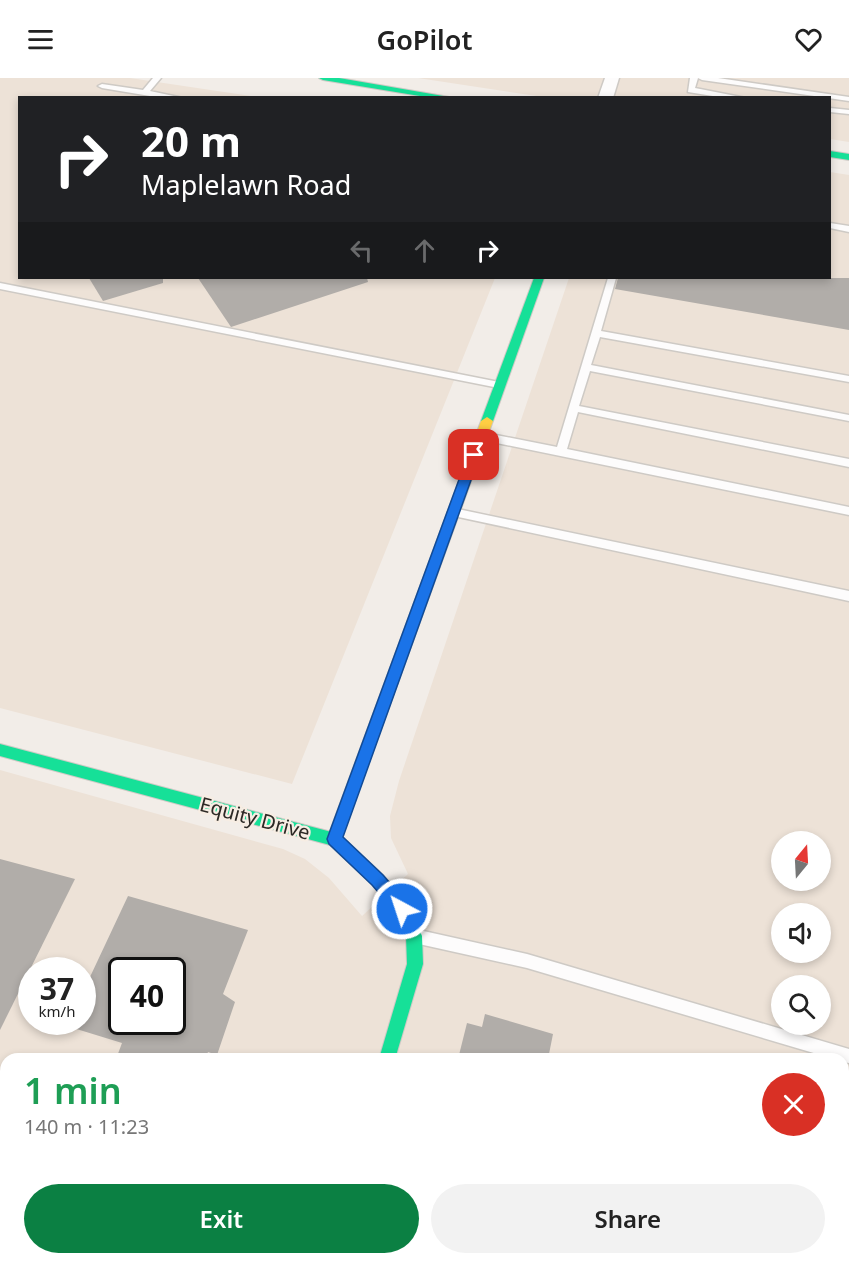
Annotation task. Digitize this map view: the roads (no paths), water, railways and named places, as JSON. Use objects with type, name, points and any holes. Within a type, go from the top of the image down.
[{"type":"street","points":[[323,78],[438,96]]},
{"type":"street","points":[[606,96],[612,78]]},
{"type":"street","points":[[831,154],[849,157]]},
{"type":"street","points":[[334,839],[539,279]]},
{"type":"street","name":"Equity Drive","points":[[0,750],[334,839],[378,880],[402,909],[414,936],[415,964],[389,1053]]},
{"type":"lane","points":[[145,92],[157,78]]},
{"type":"lane","points":[[694,78],[691,90],[730,96]]},
{"type":"lane","points":[[702,78],[828,96]]},
{"type":"lane","points":[[102,86],[168,96]]},
{"type":"lane","points":[[831,96],[849,99]]},
{"type":"lane","points":[[831,110],[849,112]]},
{"type":"lane","points":[[831,225],[849,229]]},
{"type":"lane","points":[[561,451],[612,279]]},
{"type":"lane","points":[[0,286],[499,385]]},
{"type":"lane","points":[[596,333],[849,379]]},
{"type":"lane","points":[[586,368],[849,418]]},
{"type":"lane","points":[[574,408],[849,464]]},
{"type":"lane","points":[[481,436],[849,511]]},
{"type":"lane","points":[[453,512],[849,596]]},
{"type":"lane","points":[[414,936],[527,961],[839,1053]]}]
